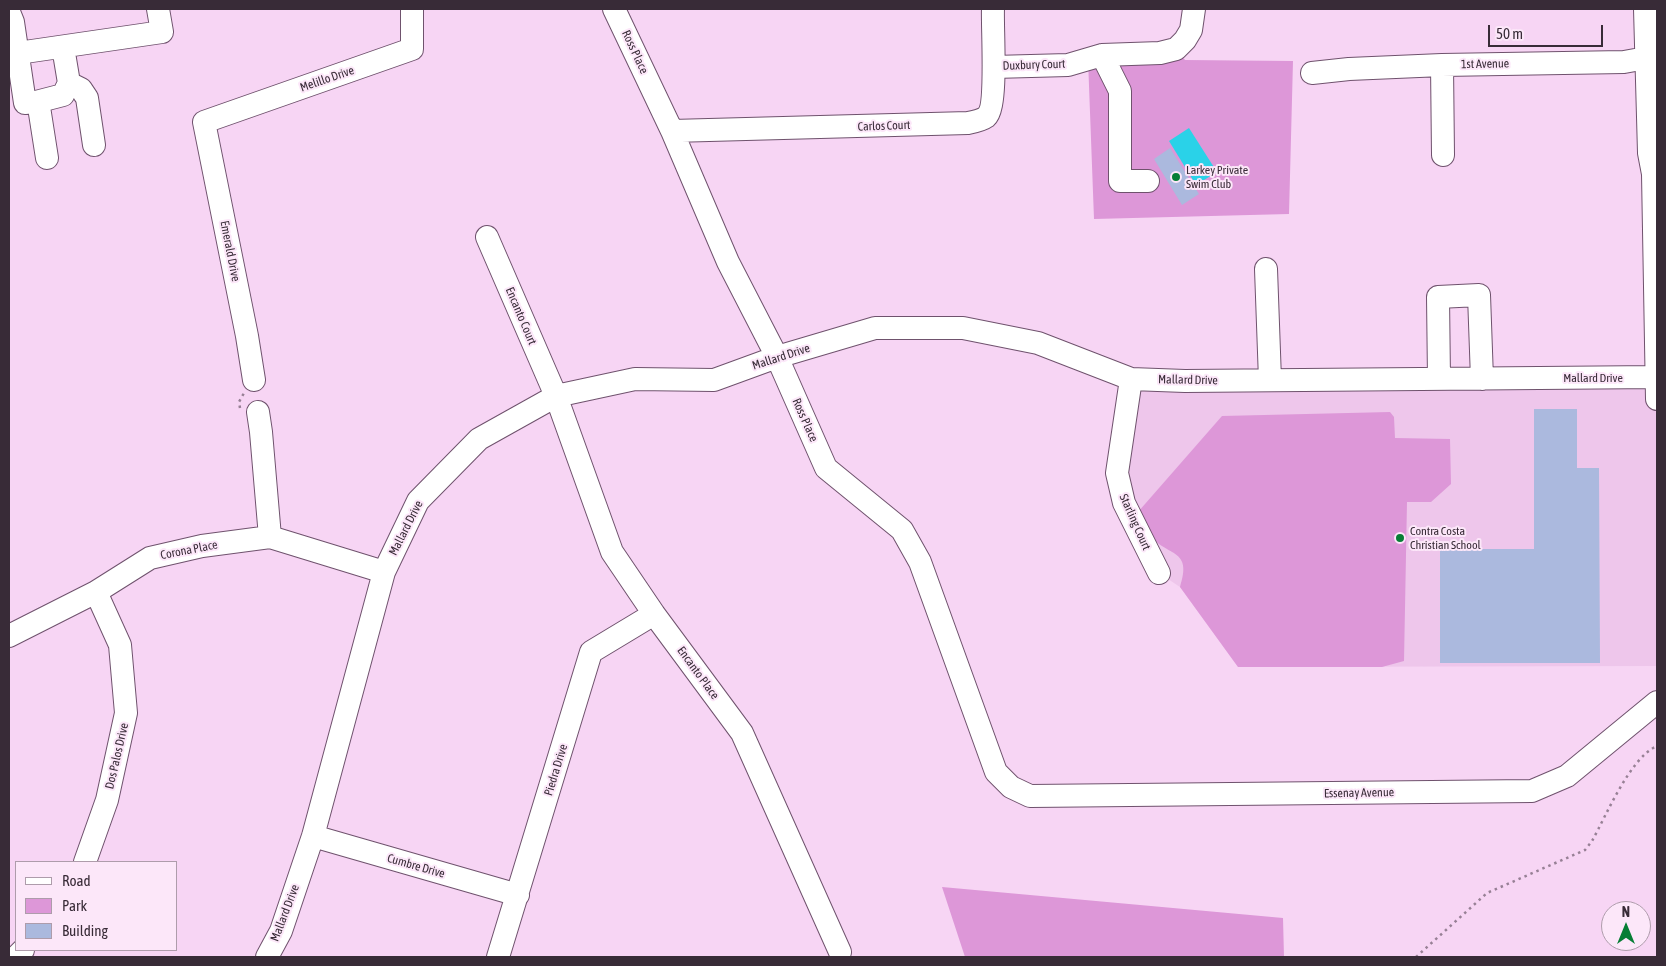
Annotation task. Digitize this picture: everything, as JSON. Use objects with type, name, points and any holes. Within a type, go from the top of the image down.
[{"type":"street","points":[[18,53],[162,32],[158,9]]},
{"type":"street","name":"Melillo Drive","points":[[204,122],[412,49],[412,9]]},
{"type":"street","name":"Ross Place","points":[[614,9],[672,131],[728,262],[777,357],[826,468],[902,530],[920,562],[996,772],[1011,787],[1030,796]]},
{"type":"street","name":"Carlos Court","points":[[672,131],[968,124],[985,117],[989,112],[994,67],[993,9]]},
{"type":"street","name":"Duxbury Court","points":[[994,67],[1068,65],[1102,55],[1160,53],[1176,49],[1191,30],[1194,9]]},
{"type":"street","points":[[1645,9],[1651,57],[1649,153],[1653,174],[1656,245],[1657,399]]},
{"type":"street","points":[[9,12],[13,22],[25,103],[64,95],[69,83],[63,47]]},
{"type":"street","points":[[1102,55],[1120,91],[1120,181],[1148,181]]},
{"type":"street","name":"1st Avenue","points":[[1312,73],[1348,69],[1442,65],[1624,62],[1651,57]]},
{"type":"street","points":[[1442,65],[1443,155]]},
{"type":"street","points":[[69,83],[81,89],[87,98],[94,145]]},
{"type":"street","points":[[36,102],[39,107],[47,158]]},
{"type":"street","name":"Emerald Drive","points":[[204,122],[254,380]]},
{"type":"street","name":"Encanto Court","points":[[487,237],[556,396]]},
{"type":"street","points":[[1266,269],[1270,380]]},
{"type":"street","points":[[1439,379],[1438,297],[1479,295],[1482,379]]},
{"type":"street","name":"Mallard Drive","points":[[267,957],[281,930],[313,836],[384,572],[418,501],[479,438],[556,396],[636,379],[714,380],[777,357],[875,328],[963,328],[1038,343],[1130,379],[1185,381],[1657,377]]},
{"type":"street","name":"Starling Court","points":[[1130,379],[1117,473],[1124,503],[1159,574]]},
{"type":"street","name":"Encanto Place","points":[[556,396],[612,552],[654,614],[742,733],[840,952]]},
{"type":"street","points":[[258,412],[262,432],[270,538]]},
{"type":"street","name":"Corona Place","points":[[9,636],[96,592],[150,558],[202,546],[270,538],[384,572]]},
{"type":"street","name":"Dos Palos Drive","points":[[85,861],[107,800],[126,713],[120,645],[96,592]]},
{"type":"street","name":"Piedra Drive","points":[[498,957],[591,652],[654,614]]},
{"type":"street","name":"Essenay Avenue","points":[[1030,796],[1532,791],[1567,776],[1657,702]]},
{"type":"street","name":"Cumbre Drive","points":[[313,836],[518,895]]},
{"type":"path","points":[[1416,957],[1487,893],[1585,850],[1592,841],[1631,769],[1648,750],[1657,746]]},
{"type":"shaded area","name":"Contra Costa Christian School","points":[[1657,377],[1657,666],[1238,667],[1180,587],[1159,573],[1124,503],[1131,379]]},
{"type":"green space","points":[[1176,49],[1185,60],[1293,61],[1289,214],[1094,219],[1088,59]]},
{"type":"green space","points":[[1390,412],[1394,417],[1395,438],[1450,439],[1451,484],[1431,502],[1407,502],[1404,661],[1382,667],[1238,667],[1180,587],[1183,574],[1181,559],[1157,543],[1138,512],[1222,416]]},
{"type":"green space","points":[[942,887],[1283,918],[1284,957],[965,957]]},
{"type":"water","points":[[1189,128],[1217,172],[1196,185],[1169,141]]},
{"type":"building","name":"Larkey Private Swim Club","points":[[1170,148],[1199,194],[1182,205],[1154,159]]},
{"type":"building","points":[[1534,409],[1577,409],[1577,468],[1599,468],[1600,663],[1440,663],[1440,549],[1534,549]]},
{"type":"place","name":"Larkey Private Swim Club","points":[[1176,177]]},
{"type":"place","name":"Contra Costa Christian School","points":[[1400,538]]}]
